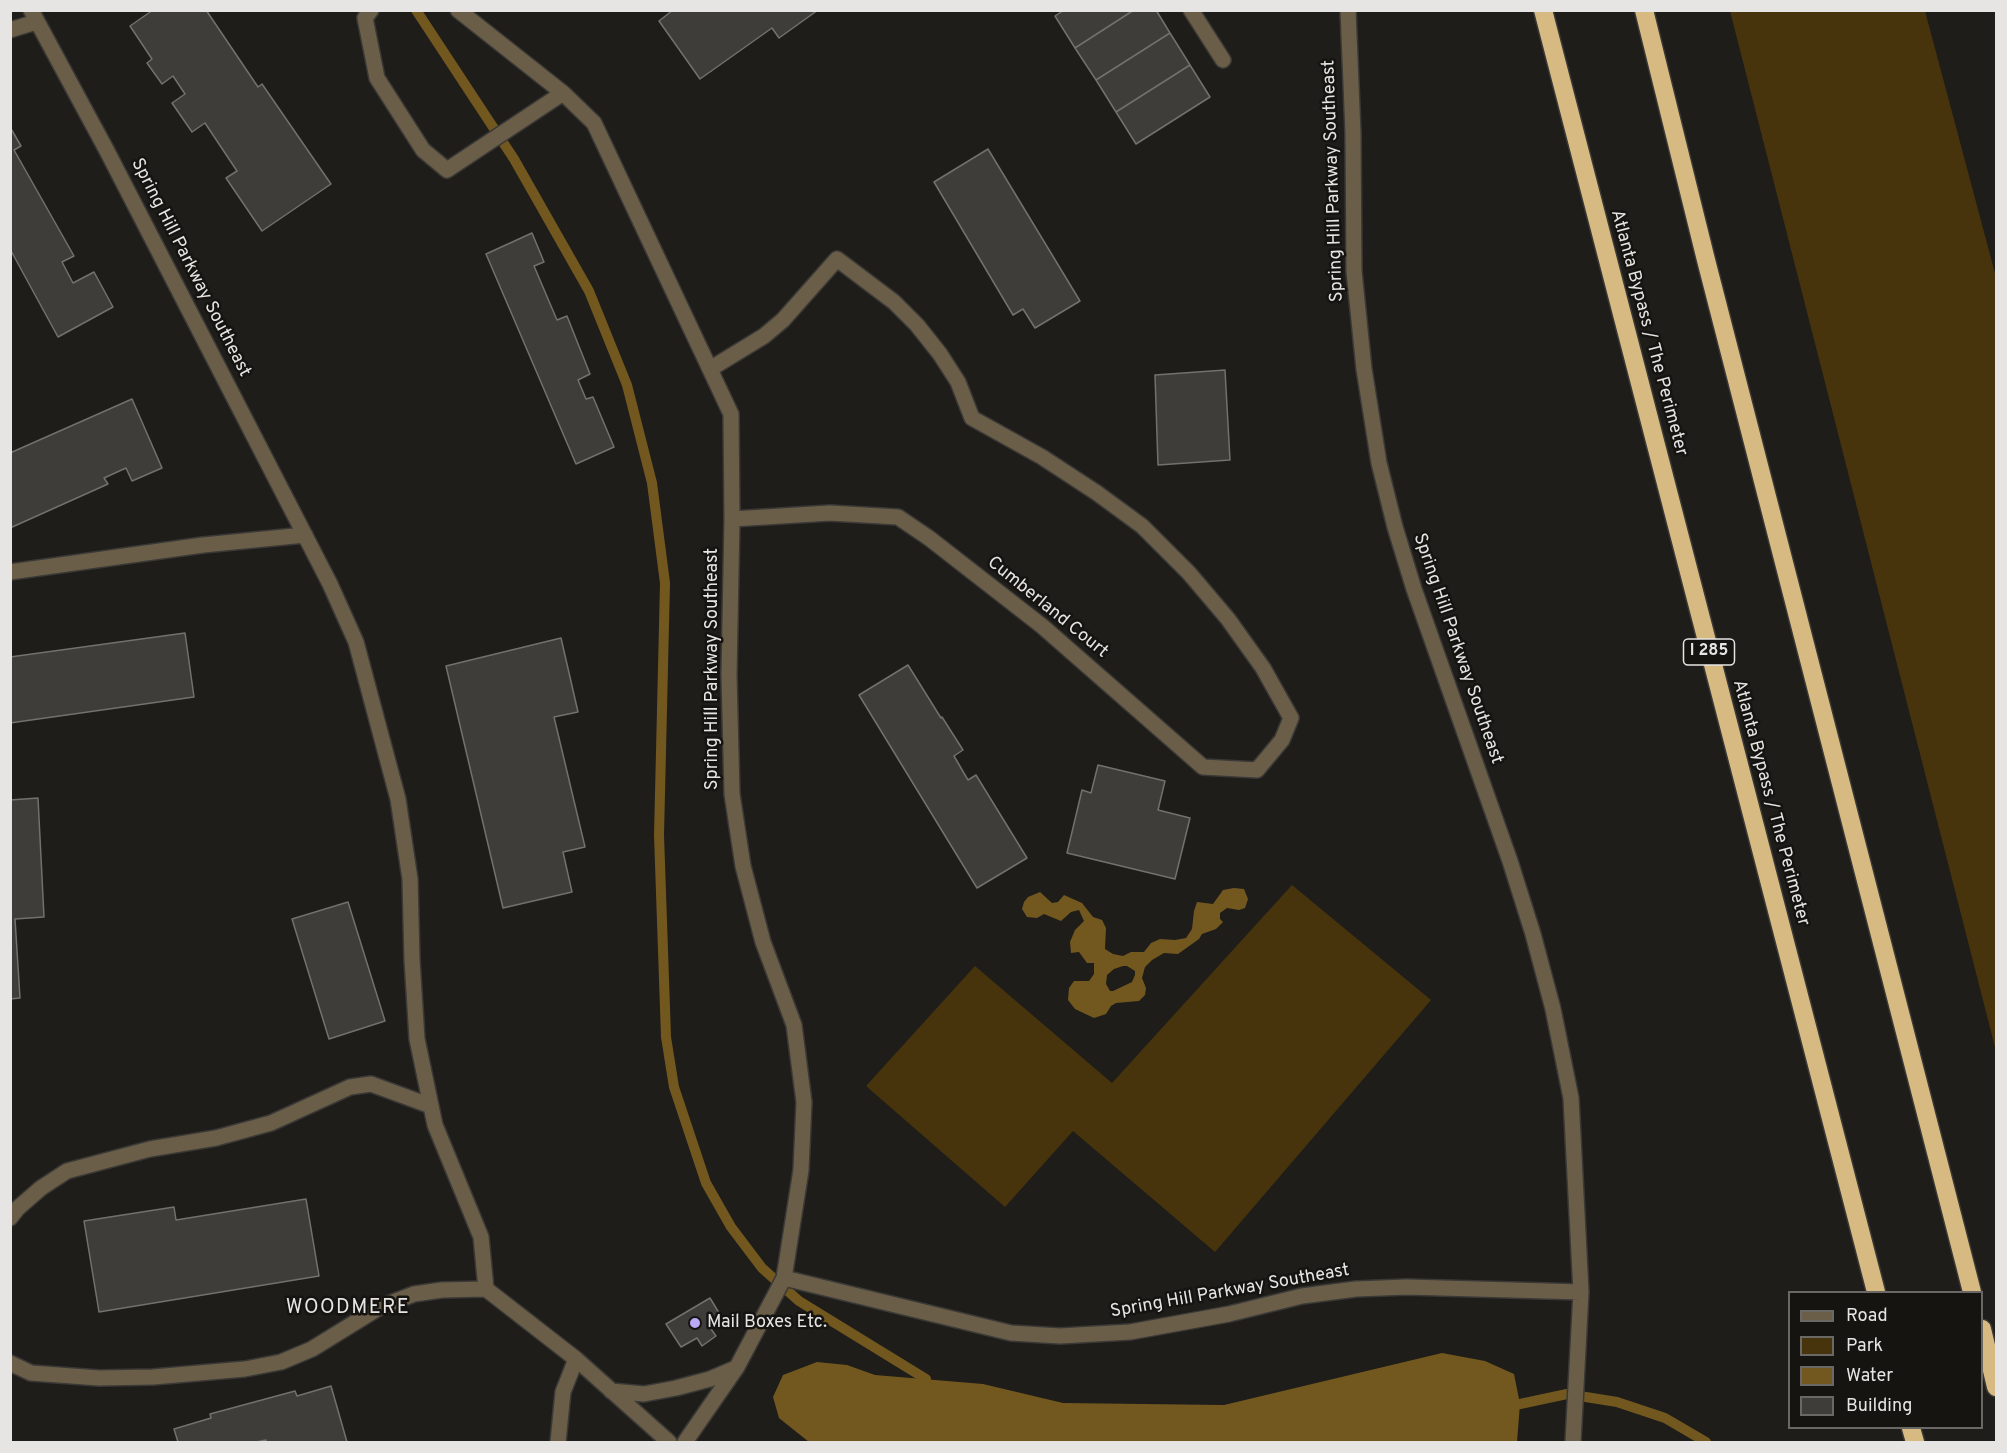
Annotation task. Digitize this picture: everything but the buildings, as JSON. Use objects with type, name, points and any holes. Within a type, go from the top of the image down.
[{"type":"highway","name":"Atlanta Bypass / The Perimeter","points":[[1543,10],[1875,1291]]},
{"type":"highway","points":[[1644,10],[1706,260],[1971,1291]]},
{"type":"highway","points":[[1983,1333],[1996,1387]]},
{"type":"street","points":[[371,10],[365,18],[377,78],[423,150],[447,170],[563,93]]},
{"type":"street","name":"Spring Hill Parkway Southeast","points":[[458,10],[563,93],[594,123],[730,414],[732,519],[729,675],[732,794],[743,866],[763,942],[794,1025],[804,1102],[801,1170],[784,1278],[737,1367],[685,1443]]},
{"type":"street","points":[[1191,10],[1223,60]]},
{"type":"street","name":"Spring Hill Parkway Southeast","points":[[1348,10],[1353,133],[1354,271],[1364,369],[1379,463],[1411,578],[1510,861],[1553,1009],[1571,1098],[1581,1292],[1574,1443]]},
{"type":"street","name":"Spring Hill Parkway Southeast","points":[[10,30],[34,16],[107,151],[330,584],[356,642],[398,799],[410,879],[417,1039],[435,1125],[481,1237],[486,1289]]},
{"type":"street","name":"Cumberland Court","points":[[710,369],[764,336],[783,320],[837,259],[894,302],[917,326],[940,354],[958,382],[972,418],[1097,493],[1142,526],[1189,573],[1228,619],[1263,668],[1291,718],[1282,740],[1257,770],[1203,767],[1042,626],[929,538],[898,517],[830,513],[732,519]]},
{"type":"street","points":[[10,572],[203,545],[304,535]]},
{"type":"street","points":[[10,1218],[41,1188],[67,1171],[150,1149],[216,1138],[271,1123],[350,1087],[371,1084],[431,1106]]},
{"type":"street","name":"Spring Hill Parkway Southeast","points":[[784,1278],[1011,1333],[1060,1336],[1130,1332],[1228,1314],[1302,1296],[1356,1289],[1407,1287],[1581,1292]]},
{"type":"street","points":[[10,1363],[31,1373],[99,1377],[153,1377],[245,1369],[281,1362],[312,1349],[380,1307],[414,1294],[442,1290],[486,1289],[576,1359],[669,1443]]},
{"type":"street","points":[[558,1443],[563,1392],[576,1359]]},
{"type":"street","points":[[611,1391],[644,1394],[676,1388],[710,1379],[737,1367]]},
{"type":"green space","points":[[1730,11],[1925,11],[1996,277],[1996,1051]]},
{"type":"green space","points":[[1292,885],[1431,1000],[1215,1252],[1073,1131],[1005,1207],[866,1086],[975,966],[1112,1083]]},
{"type":"water","points":[[1244,889],[1248,899],[1245,908],[1239,910],[1227,908],[1220,913],[1220,919],[1223,922],[1216,929],[1202,934],[1199,939],[1178,954],[1164,953],[1152,960],[1145,967],[1142,978],[1146,988],[1145,995],[1139,1001],[1116,1003],[1106,1014],[1094,1018],[1075,1009],[1068,1000],[1069,988],[1074,981],[1089,981],[1094,974],[1094,963],[1087,963],[1079,952],[1071,953],[1070,942],[1075,930],[1084,921],[1079,910],[1071,912],[1061,921],[1044,914],[1037,918],[1027,917],[1022,909],[1028,897],[1040,892],[1052,903],[1058,902],[1064,895],[1082,903],[1093,917],[1102,920],[1106,928],[1105,949],[1123,956],[1131,952],[1144,952],[1151,943],[1160,939],[1186,938],[1192,929],[1197,902],[1213,904],[1223,890]],"holes":[[[1127,966],[1135,971],[1132,982],[1110,991],[1106,984],[1107,975],[1114,969]]]},
{"type":"water","points":[[1442,1353],[1485,1361],[1514,1374],[1520,1404],[1517,1442],[809,1442],[779,1418],[773,1397],[783,1375],[817,1362],[847,1365],[875,1375],[983,1384],[1063,1403],[1224,1405]]},
{"type":"waterway","points":[[416,10],[514,159],[589,291],[627,385],[652,483],[665,583],[659,835],[666,1037],[674,1087],[706,1183],[731,1227],[762,1268],[799,1301],[926,1379]]},
{"type":"waterway","points":[[1520,1404],[1567,1394],[1617,1402],[1665,1418],[1706,1442]]},
{"type":"place","name":"Mail Boxes Etc.","points":[[695,1323]]},
{"type":"district","name":"WOODMERE","points":[[348,1309]]}]
